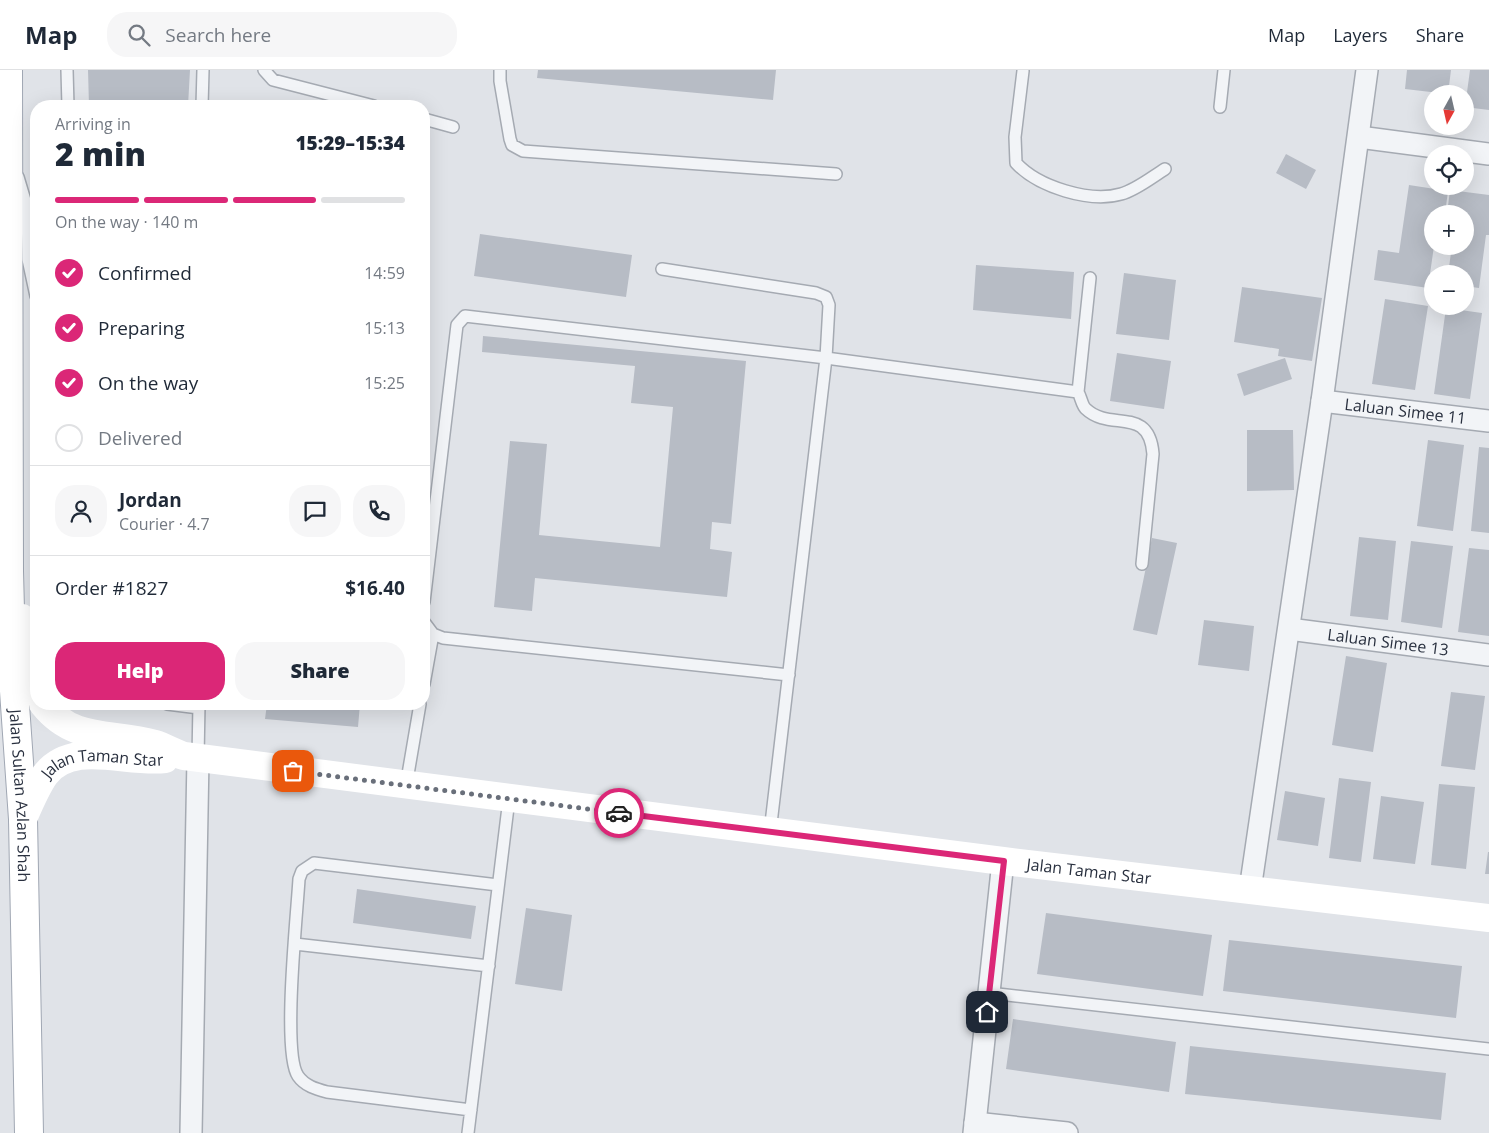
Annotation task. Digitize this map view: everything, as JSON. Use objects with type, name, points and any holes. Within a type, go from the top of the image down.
[{"type":"street","name":"Jalan Sultan Azlan Shah","points":[[8,70],[9,572],[11,648],[23,819],[29,1133]]},
{"type":"street","points":[[1250,890],[1322,401],[1367,70]]},
{"type":"street","points":[[1359,137],[1489,154]]},
{"type":"street","name":"Laluan Simee 11","points":[[1322,401],[1489,421]]},
{"type":"street","points":[[9,572],[21,606],[25,654],[30,677]]},
{"type":"street","points":[[9,572],[2,754],[12,1133]]},
{"type":"street","name":"Laluan Simee 13","points":[[1288,629],[1489,655]]},
{"type":"street","name":"Jalan Taman Star","points":[[47,710],[68,727],[88,734],[155,744],[191,758]]},
{"type":"street","name":"Jalan Taman Star","points":[[23,819],[44,776],[52,767],[70,758],[89,755],[151,761],[191,758],[1004,861],[1489,918]]},
{"type":"street","points":[[190,1133],[191,758]]},
{"type":"street","points":[[1004,861],[974,1128],[1067,1133]]},
{"type":"lane","points":[[67,70],[68,100]]},
{"type":"lane","points":[[202,100],[204,70]]},
{"type":"lane","points":[[264,70],[273,80],[351,100]]},
{"type":"lane","points":[[500,70],[500,81],[510,139],[512,145],[523,151],[836,174]]},
{"type":"lane","points":[[1015,70],[1028,70]]},
{"type":"lane","points":[[1220,107],[1224,70]]},
{"type":"lane","points":[[1023,71],[1015,137],[1016,163],[1025,173],[1055,188],[1088,195],[1111,196],[1123,194],[1165,169]]},
{"type":"lane","points":[[430,121],[454,127]]},
{"type":"lane","points":[[8,142],[27,206],[28,258],[30,268]]},
{"type":"lane","points":[[662,269],[816,293],[826,297],[829,305],[826,358],[770,832]]},
{"type":"lane","points":[[1090,278],[1078,392],[1085,408],[1093,414],[1138,424],[1147,432],[1152,443],[1153,454],[1142,564]]},
{"type":"lane","points":[[430,552],[457,325],[465,316],[826,358],[1078,392]]},
{"type":"lane","points":[[430,630],[433,634],[443,638],[788,675]]},
{"type":"lane","points":[[430,651],[433,634]]},
{"type":"lane","points":[[191,758],[198,710]]},
{"type":"lane","points":[[406,786],[419,710]]},
{"type":"lane","points":[[468,1133],[509,799]]},
{"type":"lane","points":[[471,1110],[327,1092],[310,1087],[298,1076],[292,1062],[290,1030],[299,879],[302,872],[314,863],[498,884]]},
{"type":"lane","points":[[295,944],[489,966]]},
{"type":"lane","points":[[989,993],[1489,1049]]},
{"type":"building","points":[[88,70],[190,70],[188,100],[89,100]]},
{"type":"building","points":[[538,70],[776,70],[773,100],[537,78]]},
{"type":"building","points":[[1407,70],[1451,70],[1449,85],[1424,85],[1424,91],[1405,89]]},
{"type":"building","points":[[1470,70],[1489,70],[1489,110],[1474,108],[1474,85],[1468,85]]},
{"type":"building","points":[[1286,154],[1316,170],[1306,189],[1276,173]]},
{"type":"building","points":[[1409,185],[1424,187],[1424,195],[1447,195],[1446,205],[1424,205],[1424,255],[1433,255],[1431,265],[1424,265],[1424,287],[1374,280],[1378,250],[1399,253]]},
{"type":"building","points":[[1474,193],[1489,195],[1489,235],[1486,235],[1479,288],[1474,287],[1474,265],[1449,265],[1451,255],[1474,255],[1474,205],[1448,205],[1449,195],[1474,195]]},
{"type":"building","points":[[480,234],[632,255],[626,297],[474,276]]},
{"type":"building","points":[[976,265],[1074,272],[1071,319],[973,310]]},
{"type":"building","points":[[1124,273],[1176,280],[1169,340],[1116,334]]},
{"type":"building","points":[[1242,287],[1322,298],[1312,361],[1278,356],[1279,349],[1234,342]]},
{"type":"building","points":[[1385,299],[1424,305],[1424,315],[1427,315],[1415,390],[1372,384]]},
{"type":"building","points":[[1474,312],[1482,313],[1470,399],[1434,394],[1445,315],[1474,315]]},
{"type":"building","points":[[483,336],[746,361],[731,524],[712,522],[710,549],[732,552],[727,597],[535,578],[532,611],[494,607],[510,441],[547,444],[539,535],[660,547],[673,407],[631,403],[635,366],[482,352]]},
{"type":"building","points":[[1117,353],[1171,361],[1164,409],[1110,401]]},
{"type":"building","points":[[1285,358],[1292,379],[1244,396],[1237,374]]},
{"type":"building","points":[[1247,430],[1293,430],[1294,490],[1247,491]]},
{"type":"building","points":[[1428,440],[1464,445],[1453,531],[1417,526]]},
{"type":"building","points":[[1479,447],[1489,448],[1489,533],[1471,531]]},
{"type":"building","points":[[1359,537],[1396,541],[1388,620],[1350,616]]},
{"type":"building","points":[[1152,538],[1177,543],[1157,635],[1133,630]]},
{"type":"building","points":[[1411,541],[1453,546],[1442,628],[1401,622]]},
{"type":"building","points":[[1469,548],[1489,550],[1489,636],[1458,632]]},
{"type":"building","points":[[1204,620],[1254,626],[1249,671],[1198,665]]},
{"type":"building","points":[[1346,656],[1387,663],[1373,752],[1332,745]]},
{"type":"building","points":[[1451,692],[1485,696],[1475,770],[1441,766]]},
{"type":"building","points":[[266,710],[359,710],[358,727],[265,719]]},
{"type":"building","points":[[1339,778],[1371,782],[1361,862],[1329,858]]},
{"type":"building","points":[[1439,784],[1475,787],[1466,869],[1431,865]]},
{"type":"building","points":[[1285,791],[1325,798],[1318,846],[1277,840]]},
{"type":"building","points":[[1381,796],[1424,802],[1415,864],[1373,859]]},
{"type":"building","points":[[1488,852],[1489,874],[1485,874]]},
{"type":"building","points":[[357,889],[476,906],[471,939],[353,923]]},
{"type":"building","points":[[526,908],[572,915],[562,991],[515,984]]},
{"type":"building","points":[[1046,913],[1212,935],[1203,996],[1037,974]]},
{"type":"building","points":[[1229,940],[1462,966],[1456,1018],[1223,991]]},
{"type":"building","points":[[1013,1019],[1176,1042],[1169,1092],[1006,1069]]},
{"type":"building","points":[[1190,1046],[1446,1073],[1441,1120],[1185,1094]]},
{"type":"way so far","points":[[293,771],[619,813]]},
{"type":"route","points":[[619,813],[1004,861],[987,1012]]}]
